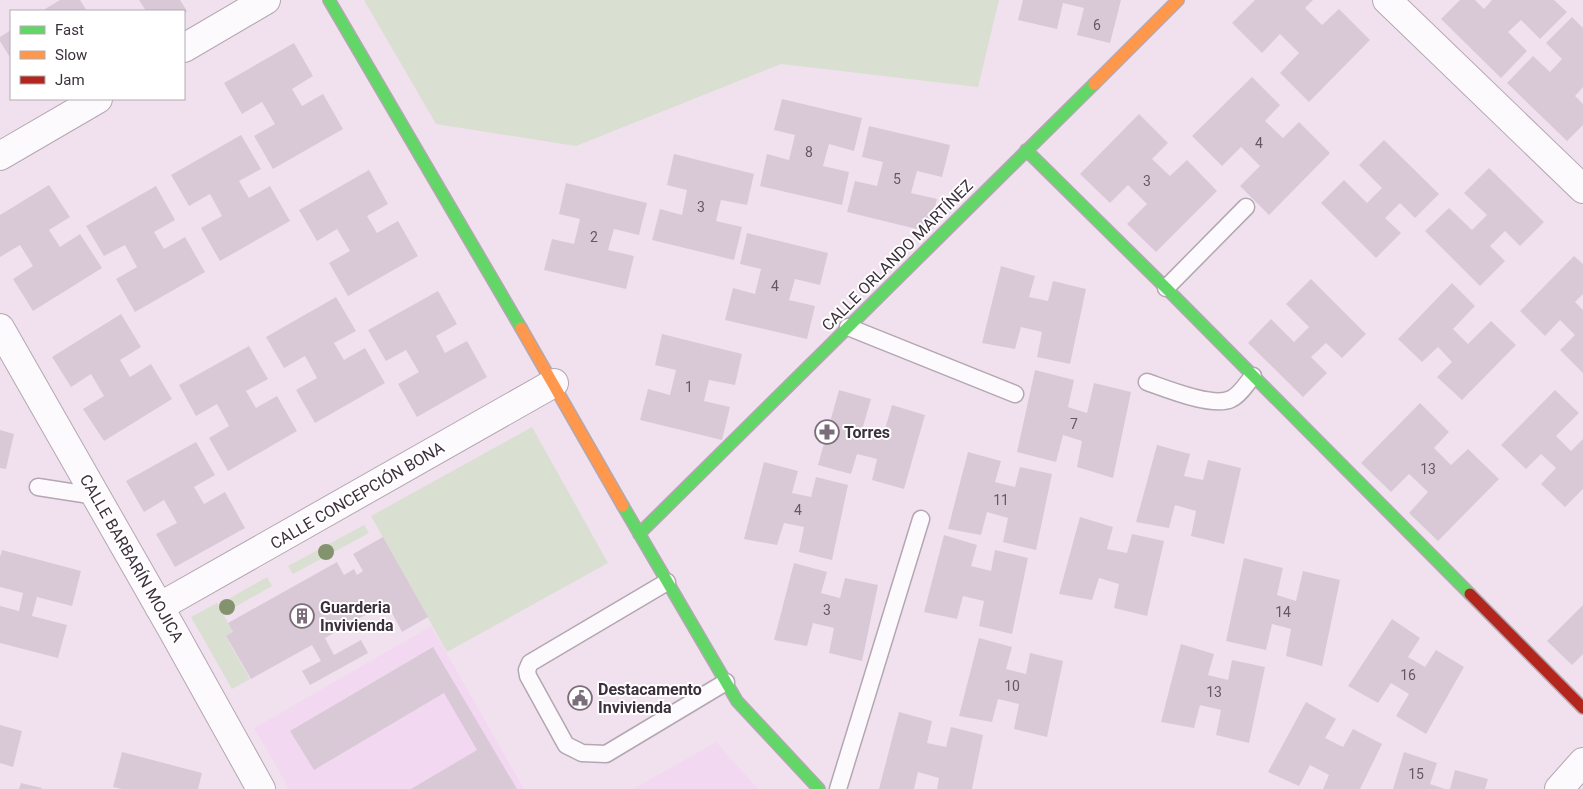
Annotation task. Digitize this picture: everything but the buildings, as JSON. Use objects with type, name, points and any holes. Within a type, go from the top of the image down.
[{"type":"street","points":[[185,47],[266,0]]},
{"type":"street","points":[[329,0],[554,383],[737,702],[819,789]]},
{"type":"street","name":"CALLE ORLANDO MARTÍNEZ","points":[[639,534],[1178,0]]},
{"type":"street","points":[[1387,0],[1583,189]]},
{"type":"street","points":[[0,156],[96,100]]},
{"type":"street","points":[[1026,150],[1166,288],[1583,708]]},
{"type":"street","name":"CALLE BARBARÍN MOJICA","points":[[0,328],[261,789]]},
{"type":"street","name":"CALLE CONCEPCIÓN BONA","points":[[159,607],[554,383]]},
{"type":"street","points":[[1561,788],[1583,762]]},
{"type":"lane","points":[[1166,288],[1246,207]]},
{"type":"lane","points":[[848,327],[1015,394]]},
{"type":"lane","points":[[1147,382],[1208,401],[1222,402],[1237,395],[1253,376]]},
{"type":"lane","points":[[38,487],[96,496]]},
{"type":"lane","points":[[838,789],[921,519]]},
{"type":"lane","points":[[667,582],[530,663],[527,670],[528,676],[566,745],[582,753],[606,754],[726,682]]},
{"type":"shaded area","points":[[364,0],[999,0],[978,87],[781,64],[576,146],[436,124]]},
{"type":"shaded area","points":[[532,427],[608,563],[447,652],[371,516]]},
{"type":"shaded area","points":[[364,525],[369,533],[293,574],[288,566]]},
{"type":"shaded area","points":[[267,577],[272,586],[235,607],[230,598]]},
{"type":"shaded area","points":[[217,603],[233,632],[226,637],[250,679],[232,689],[191,617]]},
{"type":"shaded area","points":[[431,626],[524,789],[289,789],[254,728]]},
{"type":"shaded area","points":[[716,742],[758,789],[633,789]]},
{"type":"traffic: fast","points":[[329,0],[521,328]]},
{"type":"traffic: fast","points":[[639,534],[1094,84]]},
{"type":"traffic: fast","points":[[1026,150],[1470,594]]},
{"type":"traffic: fast","points":[[623,506],[737,701],[819,789]]},
{"type":"traffic: slow","points":[[1094,84],[1178,0]]},
{"type":"traffic: slow","points":[[521,328],[623,506]]},
{"type":"traffic: jam","points":[[1470,594],[1583,708]]},
{"type":"place","name":"Torres","points":[[827,432]]},
{"type":"place","name":"Guarderia Invivienda","points":[[302,616]]},
{"type":"place","name":"Destacamento Invivienda","points":[[580,698]]}]
